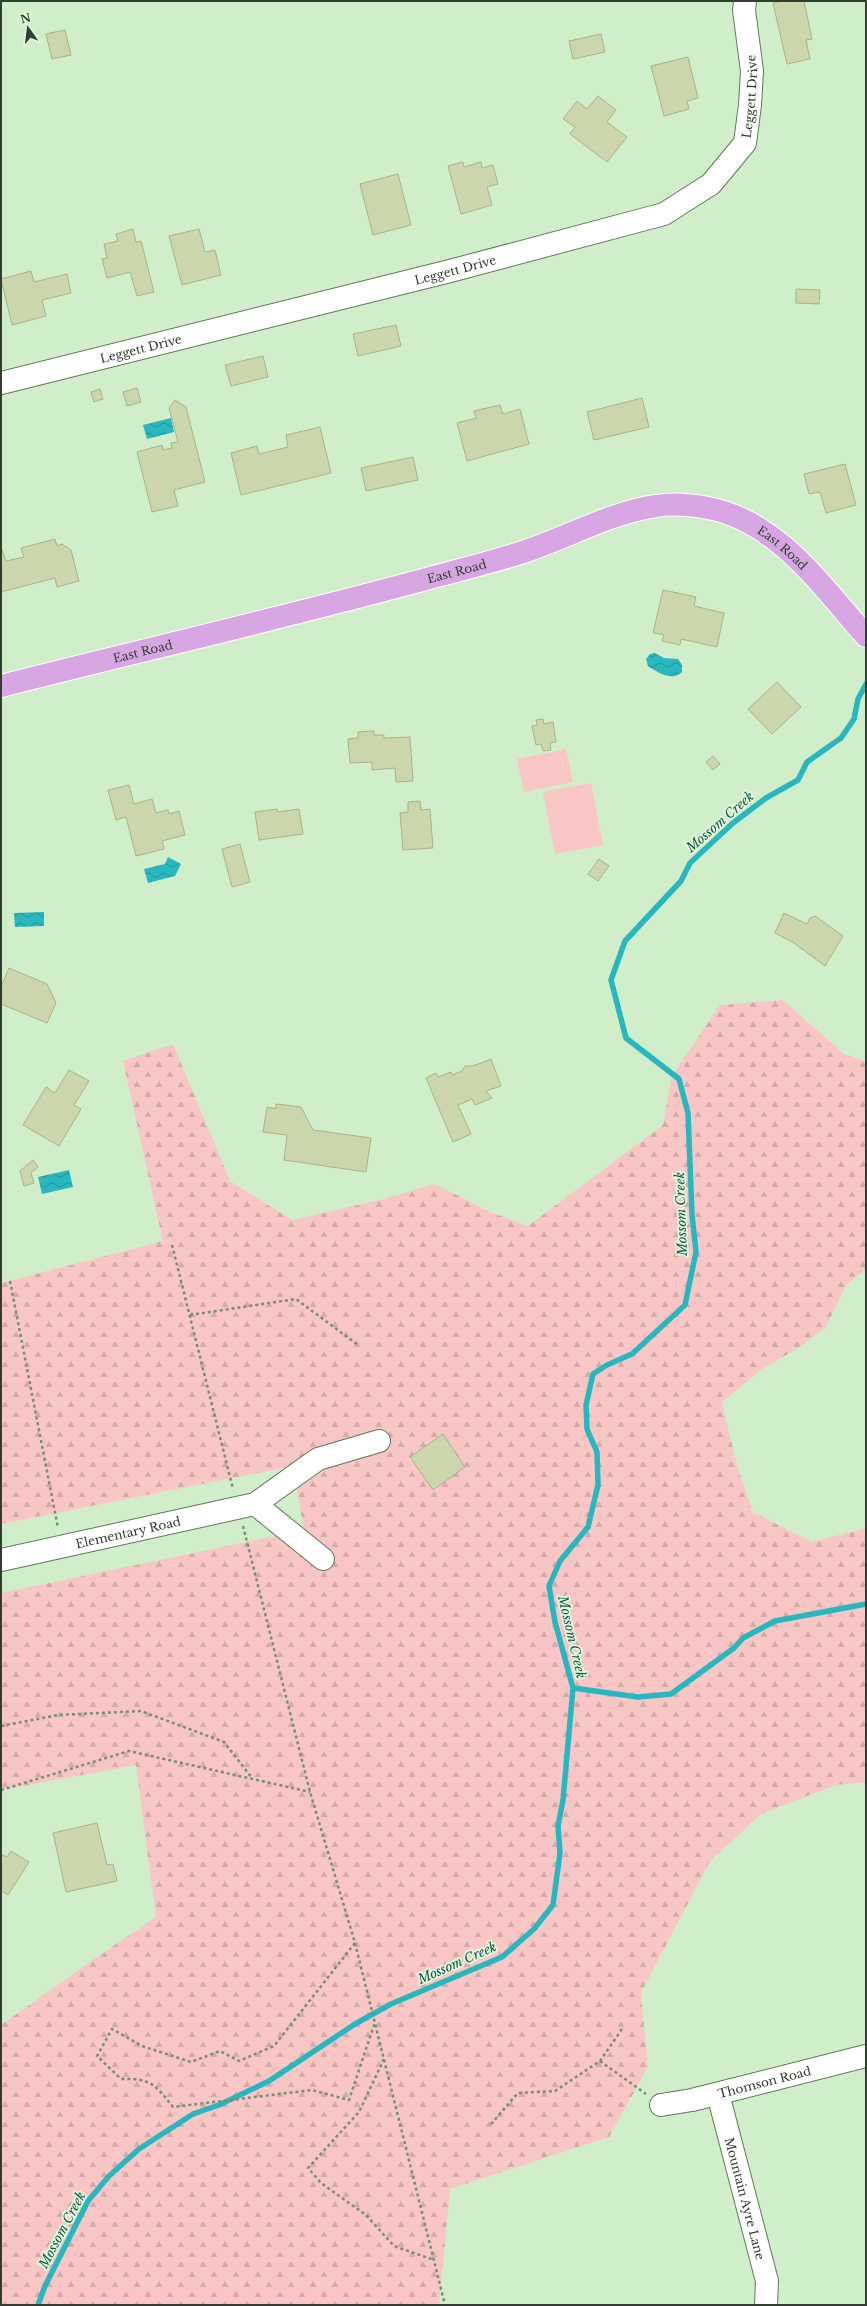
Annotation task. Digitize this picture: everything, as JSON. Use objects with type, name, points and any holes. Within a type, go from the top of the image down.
[{"type":"main road","name":"East Road","points":[[1,686],[440,576],[523,552],[618,517],[656,506],[681,505],[710,509],[741,518],[758,527],[796,558],[866,636]]},
{"type":"street","name":"Leggett Drive","points":[[1,383],[442,273],[664,214],[711,184],[745,143],[750,105],[752,71],[744,10],[745,1]]},
{"type":"street","points":[[322,1559],[255,1504],[318,1459],[379,1441]]},
{"type":"street","name":"Elementary Road","points":[[1,1560],[255,1504]]},
{"type":"street","name":"Thomson Road","points":[[661,2105],[718,2094],[866,2056]]},
{"type":"street","name":"Mountain Ayre Lane","points":[[718,2094],[767,2281],[766,2305]]},
{"type":"path","points":[[10,1281],[62,1547]]},
{"type":"path","points":[[190,1314],[296,1299],[358,1345]]},
{"type":"path","points":[[1,1726],[58,1715],[141,1711],[224,1742],[253,1779]]},
{"type":"path","points":[[1,1790],[130,1751],[310,1792],[355,1943],[445,2305]]},
{"type":"path","points":[[355,1943],[274,2046],[239,2061],[220,2051],[191,2062],[142,2046],[112,2029],[98,2056],[120,2079],[142,2078],[160,2090],[173,2107],[312,2090],[349,2100],[375,2020]]},
{"type":"path","points":[[491,2124],[518,2094],[555,2091],[600,2060],[622,2029]]},
{"type":"path","points":[[384,2059],[359,2112],[308,2168],[321,2183],[366,2215],[394,2246],[434,2260]]},
{"type":"path","points":[[600,2060],[661,2105]]},
{"type":"green space","points":[[566,749],[573,782],[524,792],[517,759]]},
{"type":"green space","points":[[591,783],[603,845],[555,854],[543,792]]},
{"type":"green space","points":[[783,1000],[844,1054],[866,1062],[866,1269],[846,1285],[826,1327],[797,1349],[762,1369],[722,1402],[737,1466],[753,1512],[812,1542],[866,1528],[866,1782],[836,1785],[761,1814],[710,1861],[641,1993],[648,2067],[609,2137],[450,2189],[439,2305],[1,2305],[1,2025],[156,1917],[136,1765],[1,1790],[1,1593],[304,1530],[293,1466],[1,1524],[1,1283],[163,1241],[123,1061],[173,1044],[230,1181],[292,1220],[384,1199],[435,1184],[490,1212],[528,1226],[663,1125],[672,1076],[720,1005]]},
{"type":"water","points":[[171,418],[174,432],[147,439],[143,425]]},
{"type":"water","points":[[655,653],[664,658],[678,659],[682,665],[682,672],[678,675],[669,676],[648,666],[646,659],[650,654]]},
{"type":"water","points":[[168,857],[181,864],[175,876],[148,883],[144,869],[165,864]]},
{"type":"water","points":[[44,912],[44,926],[15,927],[14,913]]},
{"type":"water","points":[[69,1170],[73,1187],[42,1194],[38,1177]]},
{"type":"building","points":[[782,1],[804,1],[812,39],[806,40],[810,59],[787,64],[773,3]]},
{"type":"building","points":[[65,30],[71,55],[52,59],[46,34]]},
{"type":"building","points":[[601,34],[605,52],[573,59],[569,41]]},
{"type":"building","points":[[688,57],[698,98],[687,101],[689,109],[664,116],[651,66]]},
{"type":"building","points":[[598,96],[616,110],[607,122],[627,137],[607,162],[570,134],[575,127],[563,119],[577,101],[587,109]]},
{"type":"building","points":[[463,162],[464,167],[481,162],[482,168],[493,165],[498,184],[487,187],[492,205],[461,214],[448,166]]},
{"type":"building","points":[[398,174],[411,225],[373,235],[360,184]]},
{"type":"building","points":[[133,229],[136,242],[141,241],[154,292],[137,296],[130,272],[107,278],[102,259],[107,258],[104,244],[118,241],[116,234]]},
{"type":"building","points":[[199,229],[205,252],[215,250],[221,275],[182,285],[169,236]]},
{"type":"building","points":[[31,271],[34,282],[67,274],[71,293],[42,300],[46,316],[12,325],[1,279]]},
{"type":"building","points":[[796,289],[820,290],[819,304],[796,303]]},
{"type":"building","points":[[396,325],[401,346],[358,356],[353,334]]},
{"type":"building","points":[[263,356],[268,377],[231,386],[225,365]]},
{"type":"building","points":[[137,388],[141,402],[127,406],[123,392]]},
{"type":"building","points":[[100,389],[103,399],[94,402],[91,392]]},
{"type":"building","points":[[642,398],[649,427],[594,440],[587,412]]},
{"type":"building","points":[[175,400],[186,407],[205,482],[174,490],[178,506],[152,512],[137,452],[162,445],[163,450],[172,448],[171,443],[178,442],[169,408]]},
{"type":"building","points":[[500,405],[503,414],[520,409],[529,444],[467,461],[457,423],[476,418],[474,411]]},
{"type":"building","points":[[320,427],[331,473],[241,495],[231,453],[257,446],[259,454],[288,447],[286,435]]},
{"type":"building","points":[[413,457],[418,480],[366,491],[361,468]]},
{"type":"building","points":[[845,464],[856,505],[826,513],[820,492],[809,494],[804,474]]},
{"type":"building","points":[[55,539],[57,546],[62,544],[71,550],[79,581],[57,587],[55,578],[1,592],[1,547],[6,561],[24,557],[21,548]]},
{"type":"building","points":[[663,590],[696,597],[694,606],[724,613],[717,647],[681,639],[680,645],[662,641],[664,635],[653,633]]},
{"type":"building","points":[[777,682],[801,707],[772,734],[748,709]]},
{"type":"building","points":[[543,719],[544,724],[553,722],[556,742],[550,743],[551,750],[543,751],[541,744],[536,745],[532,726],[537,725],[536,720]]},
{"type":"building","points":[[374,731],[374,735],[384,735],[384,738],[410,737],[413,781],[396,782],[395,768],[372,770],[372,762],[350,763],[348,739],[358,738],[358,732]]},
{"type":"building","points":[[713,756],[720,764],[713,770],[706,762]]},
{"type":"building","points":[[129,785],[134,804],[152,799],[156,813],[168,810],[169,814],[179,811],[185,835],[162,841],[164,849],[136,856],[126,817],[116,820],[108,790]]},
{"type":"building","points":[[420,801],[421,810],[430,809],[433,848],[403,850],[400,813],[408,812],[408,802]]},
{"type":"building","points":[[277,809],[278,812],[299,809],[303,834],[259,840],[255,812]]},
{"type":"building","points":[[240,844],[250,882],[232,887],[222,849]]},
{"type":"building","points":[[599,859],[609,866],[598,881],[588,874]]},
{"type":"building","points":[[784,913],[807,924],[810,918],[815,916],[843,936],[825,966],[794,943],[775,933]]},
{"type":"building","points":[[9,968],[47,984],[56,1003],[47,1023],[1,1004],[1,987]]},
{"type":"building","points":[[491,1059],[501,1086],[486,1091],[492,1098],[475,1105],[472,1099],[458,1105],[471,1134],[453,1142],[426,1078],[436,1073],[438,1077],[451,1072],[452,1075],[462,1071],[465,1066],[473,1066]]},
{"type":"building","points":[[69,1070],[89,1081],[74,1105],[81,1109],[59,1146],[23,1125],[46,1087],[55,1093]]},
{"type":"building","points":[[276,1104],[301,1107],[313,1130],[371,1138],[366,1172],[284,1160],[287,1135],[263,1132],[267,1107],[276,1109]]},
{"type":"building","points":[[33,1160],[38,1167],[31,1173],[34,1183],[24,1186],[20,1171]]},
{"type":"building","points":[[443,1434],[465,1467],[433,1490],[410,1457]]},
{"type":"building","points":[[97,1823],[107,1865],[113,1864],[117,1881],[66,1892],[53,1833]]},
{"type":"building","points":[[11,1851],[29,1862],[8,1895],[1,1890],[1,1854],[7,1857]]},
{"type":"waterway","name":"Mossom Creek","points":[[38,2305],[45,2286],[88,2201],[109,2176],[139,2149],[193,2114],[219,2105],[269,2081],[355,2024],[391,2004],[502,1957],[534,1929],[553,1905],[560,1853],[558,1826],[563,1800],[573,1688],[555,1622],[549,1586],[560,1561],[588,1527],[598,1485],[597,1452],[587,1429],[586,1405],[593,1374],[607,1365],[632,1354],[685,1305],[696,1252],[692,1215],[688,1113],[679,1079],[626,1038],[611,980],[625,941],[681,881],[690,863],[733,823],[766,798],[798,780],[807,762],[841,738],[854,719],[858,699],[866,684]]},
{"type":"waterway","points":[[573,1688],[638,1697],[671,1694],[734,1648],[743,1638],[775,1621],[866,1604]]}]
